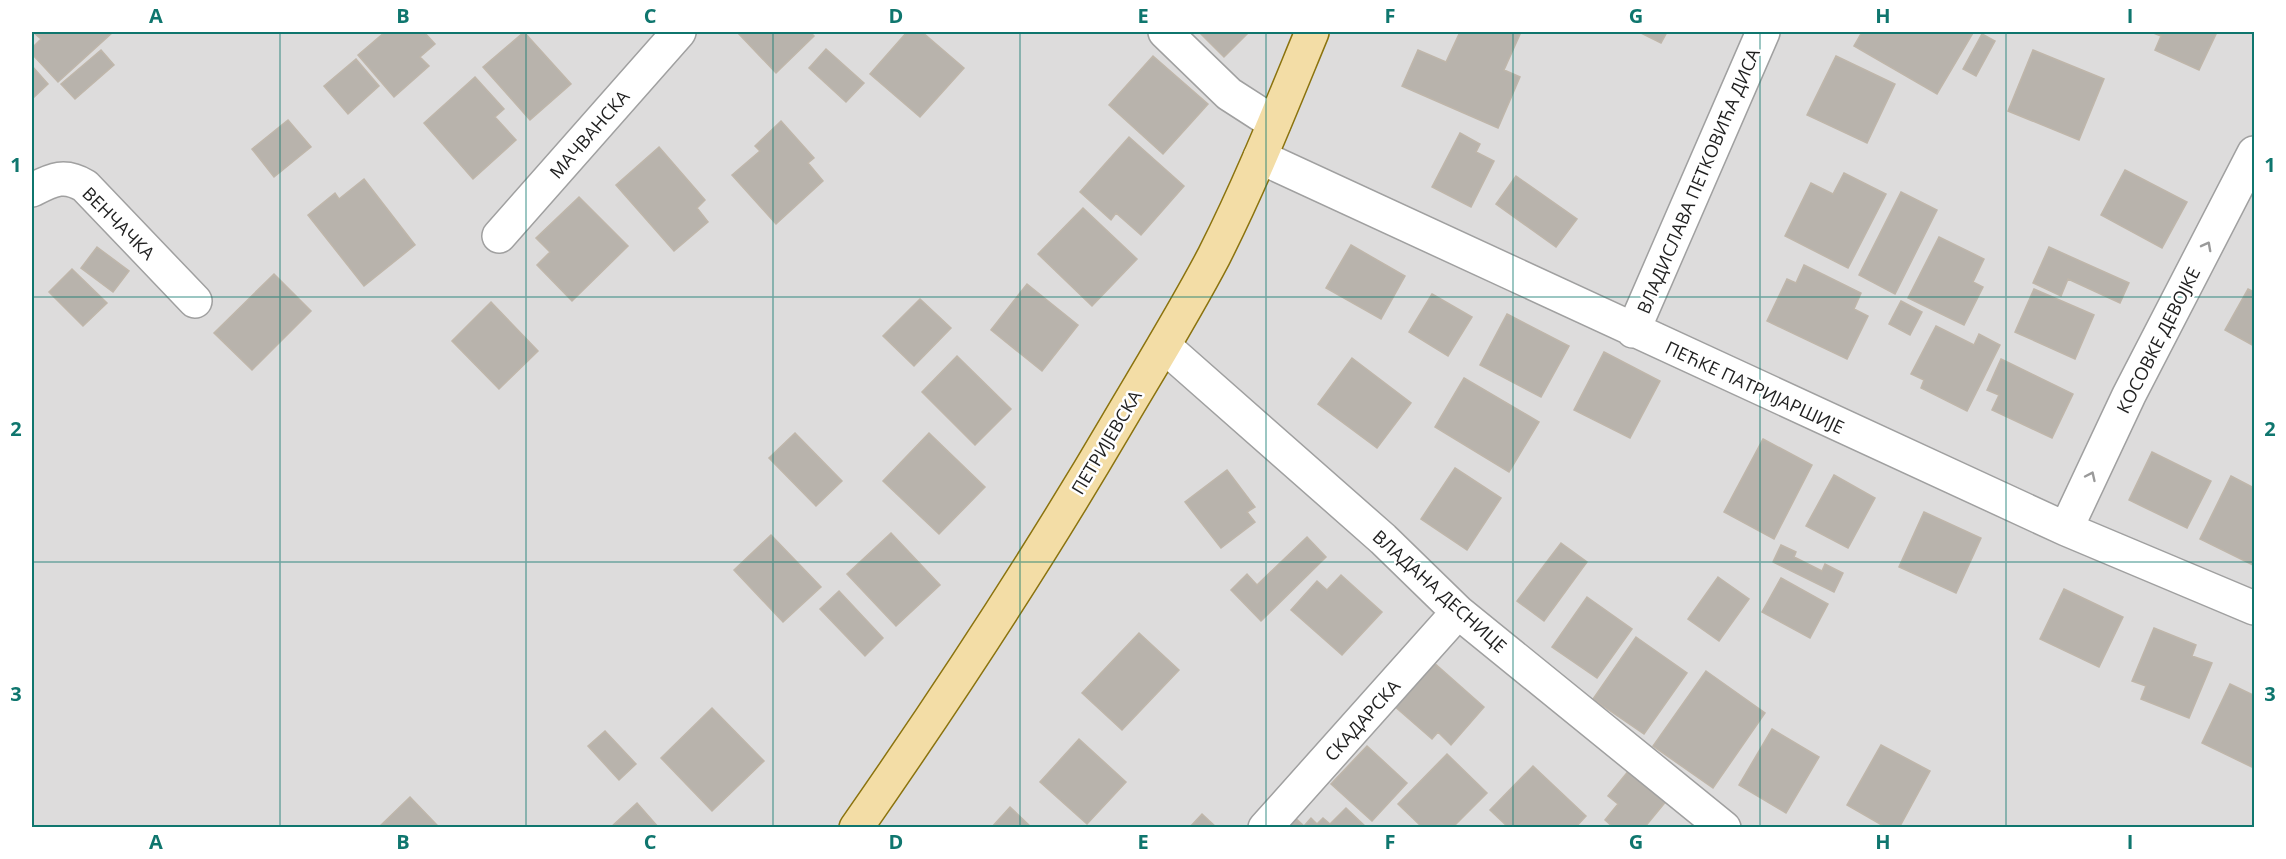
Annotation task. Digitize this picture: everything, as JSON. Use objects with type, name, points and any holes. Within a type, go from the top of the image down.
[{"type":"main road","name":"ПЕТРИЈЕВСКА","points":[[856,828],[918,739],[1032,566],[1164,346],[1212,258],[1260,157],[1312,32]]},
{"type":"street","name":"МАЧВАНСКА","points":[[499,236],[679,32]]},
{"type":"street","points":[[1165,32],[1229,94],[1274,123]]},
{"type":"street","name":"ВЛАДИСЛАВА ПЕТКОВИЋА ДИСА","points":[[1633,331],[1763,32]]},
{"type":"street","name":"КОСОВКЕ ДЕВОЈКЕ","points":[[2066,529],[2129,395],[2254,153]]},
{"type":"street","name":"ПЕЋКЕ ПАТРИЈАРШИЈЕ","points":[[1260,157],[2066,529],[2254,608]]},
{"type":"street","name":"ВЕНЧАЧКА","points":[[32,190],[55,179],[73,179],[85,186],[195,301]]},
{"type":"street","name":"ВЛАДАНА ДЕСНИЦЕ","points":[[1164,346],[1383,539],[1458,612],[1724,828]]},
{"type":"street","name":"СКАДАРСКА","points":[[1264,828],[1458,612]]},
{"type":"shaded area","points":[[32,32],[2254,32],[2254,827],[32,827]]},
{"type":"building","points":[[33,32],[113,32],[58,82],[32,54],[32,48],[41,39]]},
{"type":"building","points":[[385,32],[424,32],[435,44],[420,57],[429,66],[394,97],[358,55]]},
{"type":"building","points":[[524,32],[571,84],[530,120],[483,67]]},
{"type":"building","points":[[739,32],[810,32],[814,36],[776,73]]},
{"type":"building","points":[[907,32],[922,32],[964,68],[920,117],[870,74]]},
{"type":"building","points":[[1199,32],[1249,32],[1224,57]]},
{"type":"building","points":[[1460,32],[1521,32],[1504,70],[1520,77],[1498,128],[1402,86],[1418,50],[1446,62]]},
{"type":"building","points":[[1639,32],[1667,32],[1661,43]]},
{"type":"building","points":[[1862,32],[1973,33],[1937,94],[1854,46]]},
{"type":"building","points":[[2151,32],[2217,32],[2199,70],[2155,50],[2161,36]]},
{"type":"building","points":[[1982,34],[1995,41],[1976,76],[1963,69]]},
{"type":"building","points":[[826,49],[864,83],[846,102],[809,68]]},
{"type":"building","points":[[101,50],[114,65],[75,99],[61,84]]},
{"type":"building","points":[[2033,50],[2104,79],[2079,140],[2008,111]]},
{"type":"building","points":[[1153,56],[1208,104],[1163,154],[1109,105]]},
{"type":"building","points":[[1836,56],[1895,84],[1867,143],[1807,115]]},
{"type":"building","points":[[356,59],[379,86],[348,114],[324,86]]},
{"type":"building","points":[[32,66],[48,84],[32,99]]},
{"type":"building","points":[[475,77],[504,109],[495,117],[516,140],[473,179],[424,123]]},
{"type":"building","points":[[288,120],[311,147],[274,177],[252,149]]},
{"type":"building","points":[[781,121],[814,158],[808,163],[823,181],[776,224],[732,175],[760,151],[755,146]]},
{"type":"building","points":[[1460,133],[1480,144],[1476,152],[1494,161],[1471,207],[1432,187]]},
{"type":"building","points":[[1129,137],[1184,186],[1141,235],[1116,213],[1111,220],[1080,192]]},
{"type":"building","points":[[659,147],[705,200],[697,208],[708,222],[674,251],[616,185]]},
{"type":"building","points":[[2125,170],[2187,202],[2162,248],[2101,215]]},
{"type":"building","points":[[1844,173],[1886,194],[1848,268],[1785,236],[1811,183],[1833,194]]},
{"type":"building","points":[[1516,176],[1577,219],[1556,247],[1496,204]]},
{"type":"building","points":[[364,179],[415,245],[364,286],[308,215],[335,193],[339,199]]},
{"type":"building","points":[[1901,192],[1937,210],[1895,294],[1859,275]]},
{"type":"building","points":[[579,197],[628,246],[572,301],[537,265],[550,252],[536,238]]},
{"type":"building","points":[[1083,208],[1137,259],[1092,306],[1038,254]]},
{"type":"building","points":[[1939,237],[1984,259],[1973,282],[1983,287],[1964,325],[1908,298]]},
{"type":"building","points":[[1351,245],[1405,276],[1381,319],[1326,288]]},
{"type":"building","points":[[97,247],[129,271],[113,292],[81,268]]},
{"type":"building","points":[[2049,247],[2129,283],[2120,303],[2068,279],[2061,296],[2033,283]]},
{"type":"building","points":[[1804,265],[1861,293],[1854,309],[1868,316],[1847,359],[1767,321],[1787,279],[1796,283]]},
{"type":"building","points":[[72,269],[107,303],[83,326],[49,292]]},
{"type":"building","points":[[274,274],[311,311],[252,370],[214,333]]},
{"type":"building","points":[[1027,284],[1078,325],[1042,371],[991,330]]},
{"type":"building","points":[[2034,289],[2094,315],[2075,359],[2015,332]]},
{"type":"building","points":[[2248,289],[2254,292],[2254,346],[2225,330]]},
{"type":"building","points":[[1432,294],[1472,317],[1448,356],[1409,332]]},
{"type":"building","points":[[920,299],[951,328],[914,366],[883,336]]},
{"type":"building","points":[[1901,301],[1922,312],[1910,335],[1889,324]]},
{"type":"building","points":[[491,302],[538,351],[499,389],[452,341]]},
{"type":"building","points":[[1507,314],[1569,346],[1541,397],[1480,365]]},
{"type":"building","points":[[1936,326],[1974,345],[1979,334],[2000,345],[1967,411],[1921,388],[1924,380],[1911,374]]},
{"type":"building","points":[[1604,352],[1660,381],[1630,438],[1574,410]]},
{"type":"building","points":[[957,356],[1011,409],[975,445],[922,392]]},
{"type":"building","points":[[1352,358],[1411,403],[1377,448],[1318,404]]},
{"type":"building","points":[[2001,359],[2073,394],[2052,438],[1992,410],[1999,395],[1987,390]]},
{"type":"building","points":[[1464,378],[1539,422],[1509,472],[1435,427]]},
{"type":"building","points":[[795,433],[842,481],[816,506],[769,458]]},
{"type":"building","points":[[929,433],[985,487],[939,534],[883,481]]},
{"type":"building","points":[[1763,439],[1812,465],[1774,539],[1724,512]]},
{"type":"building","points":[[2152,452],[2211,481],[2187,528],[2129,500]]},
{"type":"building","points":[[1455,468],[1501,498],[1467,550],[1421,519]]},
{"type":"building","points":[[1227,470],[1255,507],[1247,512],[1255,522],[1221,548],[1185,502]]},
{"type":"building","points":[[1834,475],[1875,498],[1848,548],[1806,526]]},
{"type":"building","points":[[2231,476],[2254,488],[2253,565],[2200,539]]},
{"type":"building","points":[[1924,512],[1981,538],[1956,593],[1899,567]]},
{"type":"building","points":[[891,533],[940,585],[896,626],[847,574]]},
{"type":"building","points":[[771,535],[821,587],[783,622],[734,570]]},
{"type":"building","points":[[1307,537],[1326,557],[1261,621],[1231,590],[1247,574],[1257,585]]},
{"type":"building","points":[[1561,543],[1587,562],[1544,621],[1517,601]]},
{"type":"building","points":[[1781,545],[1796,552],[1794,557],[1822,571],[1825,564],[1843,573],[1834,592],[1773,562]]},
{"type":"building","points":[[1341,575],[1382,612],[1342,655],[1291,610],[1317,581],[1327,590]]},
{"type":"building","points":[[1718,577],[1749,599],[1719,641],[1688,619]]},
{"type":"building","points":[[1781,578],[1828,604],[1810,638],[1762,612]]},
{"type":"building","points":[[2064,589],[2123,617],[2099,667],[2040,639]]},
{"type":"building","points":[[839,591],[883,638],[865,656],[820,609]]},
{"type":"building","points":[[1587,597],[1632,629],[1597,678],[1552,647]]},
{"type":"building","points":[[2154,628],[2196,645],[2192,656],[2212,663],[2189,718],[2141,699],[2146,686],[2132,681]]},
{"type":"building","points":[[1139,633],[1179,670],[1122,730],[1082,693]]},
{"type":"building","points":[[1636,637],[1687,673],[1644,734],[1593,699]]},
{"type":"building","points":[[1432,661],[1484,707],[1451,745],[1438,732],[1432,739],[1393,705]]},
{"type":"building","points":[[1706,671],[1765,713],[1713,788],[1653,746]]},
{"type":"building","points":[[2230,684],[2253,695],[2254,691],[2254,768],[2202,743]]},
{"type":"building","points":[[712,708],[764,761],[712,811],[661,758]]},
{"type":"building","points":[[1772,729],[1819,757],[1786,813],[1739,785]]},
{"type":"building","points":[[605,731],[636,764],[619,780],[588,746]]},
{"type":"building","points":[[1079,739],[1126,782],[1087,824],[1040,782]]},
{"type":"building","points":[[1881,745],[1930,771],[1899,828],[1887,828],[1847,805]]},
{"type":"building","points":[[1367,746],[1407,783],[1372,821],[1331,784]]},
{"type":"building","points":[[1447,754],[1487,793],[1452,828],[1423,828],[1398,804]]},
{"type":"building","points":[[1533,766],[1586,816],[1575,828],[1509,828],[1490,810]]},
{"type":"building","points":[[1630,769],[1667,800],[1644,828],[1614,828],[1605,820],[1618,804],[1608,796]]},
{"type":"building","points":[[410,797],[437,825],[435,828],[378,828]]},
{"type":"building","points":[[637,803],[659,828],[610,828]]},
{"type":"building","points":[[1010,807],[1032,828],[991,828]]},
{"type":"building","points":[[1346,808],[1367,828],[1277,828],[1291,814],[1304,826],[1311,818],[1317,824],[1323,818],[1330,824]]},
{"type":"building","points":[[1202,814],[1217,828],[1189,828]]}]
